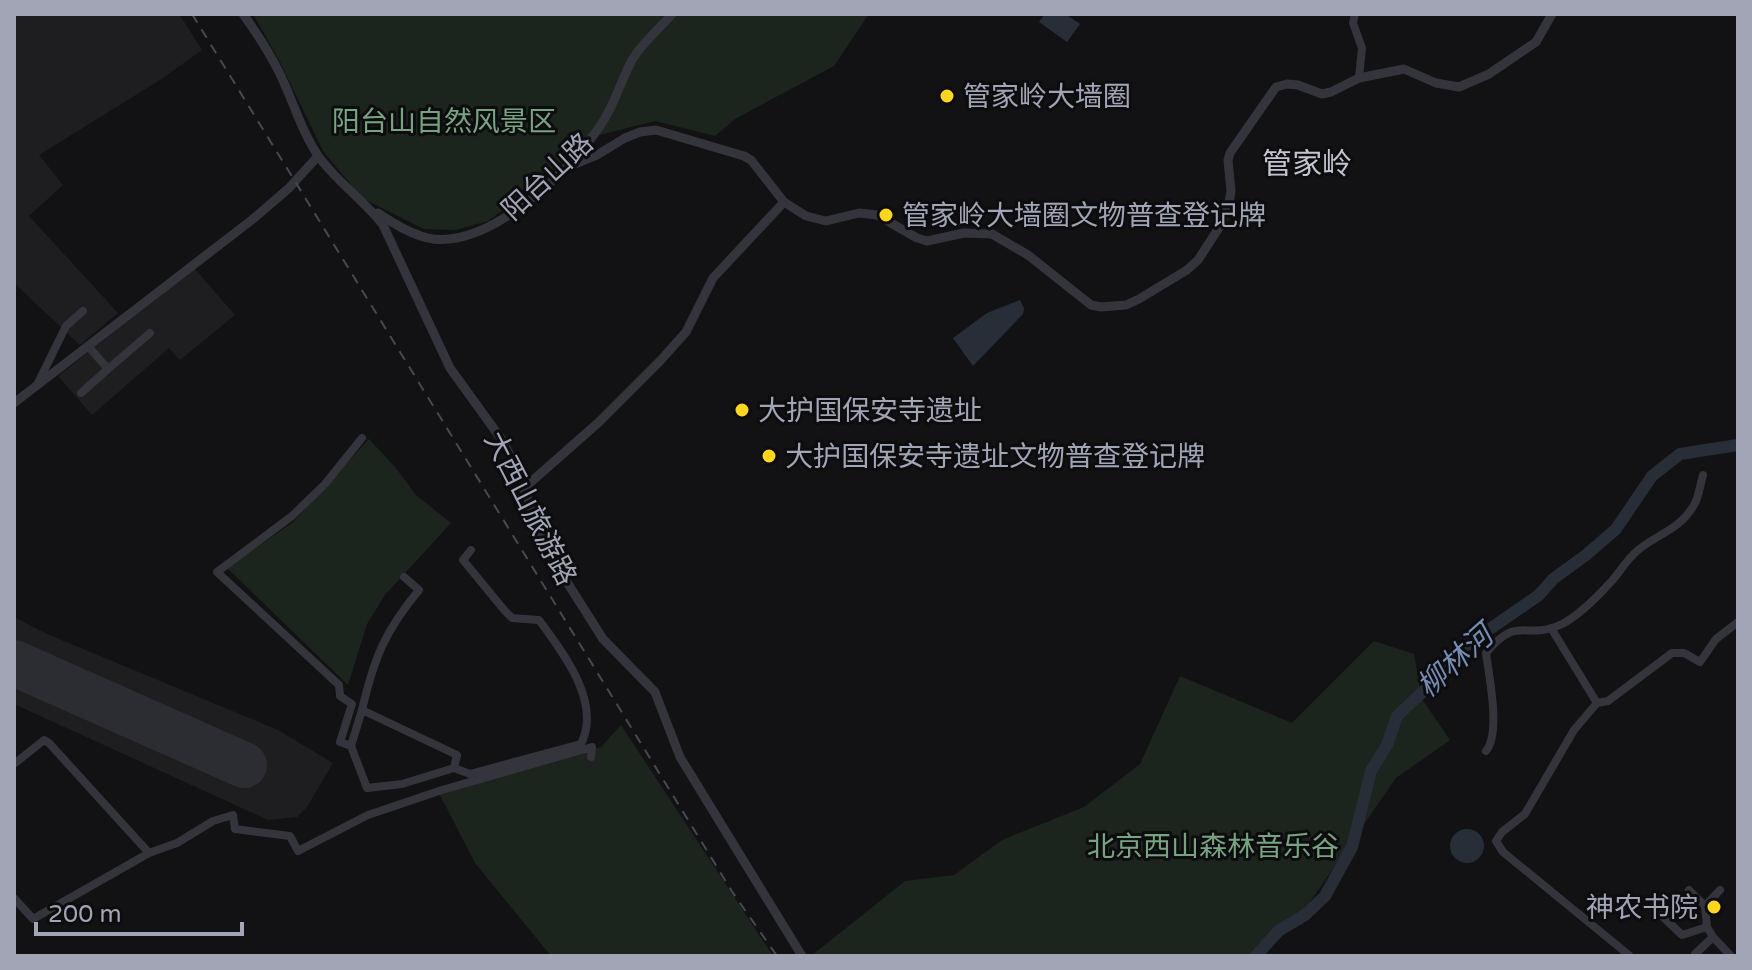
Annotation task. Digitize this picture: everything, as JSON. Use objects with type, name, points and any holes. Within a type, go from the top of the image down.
[{"type":"street","name":"大西山旅游路","points":[[243,14],[279,72],[318,156],[383,225],[450,368],[507,448],[518,470],[543,543],[603,639],[655,692],[680,757],[802,956]]},
{"type":"street","name":"阳台山路","points":[[368,206],[409,231],[435,239],[481,230],[517,209],[565,168],[603,122],[638,51],[672,14]]},
{"type":"street","points":[[1355,14],[1353,23],[1362,48],[1359,78]]},
{"type":"street","points":[[565,168],[597,155],[625,138],[656,130],[751,160],[784,202],[806,216],[826,221],[859,213],[877,215],[927,241],[964,233],[992,234],[1021,250],[1091,305],[1126,305],[1187,270],[1208,247],[1229,204],[1230,153],[1271,91],[1287,84],[1322,94],[1359,78],[1404,69],[1436,83],[1459,87],[1489,74],[1536,42],[1552,14]]},
{"type":"street","points":[[14,403],[253,219],[289,188],[318,156]]},
{"type":"street","points":[[523,489],[569,451],[660,361],[686,332],[713,278],[784,202]]},
{"type":"street","points":[[392,245],[396,238],[409,231]]},
{"type":"street","points":[[37,386],[66,326],[83,311]]},
{"type":"street","points":[[81,393],[150,333]]},
{"type":"street","points":[[88,346],[108,369]]},
{"type":"street","points":[[351,746],[340,742],[352,704],[340,696],[339,685],[217,572],[292,516],[325,484],[362,438]]},
{"type":"street","points":[[1486,751],[1493,733],[1486,653],[1500,636],[1511,630],[1542,632],[1565,623],[1611,583],[1634,553],[1651,540],[1674,529],[1695,504],[1703,475]]},
{"type":"street","points":[[404,577],[419,590],[395,618],[382,644],[370,674],[351,746],[367,788],[402,784],[454,768],[470,774],[581,744],[588,729],[587,704],[559,648],[539,620],[512,618],[505,611],[463,560],[471,550]]},
{"type":"street","points":[[1630,956],[1503,852],[1496,841],[1502,832],[1525,814],[1574,730],[1597,703],[1608,701],[1672,653],[1684,653],[1700,662],[1716,639],[1738,622]]},
{"type":"street","points":[[1551,628],[1597,703]]},
{"type":"street","points":[[362,710],[457,755],[454,768]]},
{"type":"street","points":[[14,764],[44,740],[49,743],[149,853]]},
{"type":"street","points":[[14,898],[33,919],[149,853],[177,843],[213,821],[233,815],[235,829],[290,836],[298,851],[368,815],[442,790],[592,747],[591,757]]},
{"type":"street","points":[[1689,890],[1705,906],[1707,927],[1727,955]]},
{"type":"street","points":[[1705,906],[1720,890]]},
{"type":"street","points":[[1660,914],[1682,935],[1707,927]]},
{"type":"street","points":[[1695,954],[1713,937]]},
{"type":"shaded area","points":[[14,14],[179,14],[202,50],[160,80],[39,155],[63,185],[29,216],[118,313],[80,345],[14,283]]},
{"type":"shaded area","points":[[1045,14],[1065,14],[1080,24],[1067,42],[1039,22]]},
{"type":"shaded area","points":[[194,268],[235,315],[180,360],[169,348],[92,415],[58,376]]},
{"type":"shaded area","points":[[1020,300],[1023,314],[973,366],[953,338],[987,313]]},
{"type":"shaded area","points":[[14,617],[47,634],[278,730],[333,763],[307,807],[297,817],[268,820],[14,704]]},
{"type":"shaded area","points":[[1467,829],[1479,834],[1484,846],[1479,858],[1467,863],[1455,858],[1450,846],[1455,834]]},
{"type":"green space","name":"阳台山自然风景区","points":[[253,14],[869,14],[834,66],[735,119],[715,136],[655,121],[588,138],[533,187],[488,221],[456,230],[424,229],[362,198],[323,151]]},
{"type":"green space","points":[[369,439],[416,495],[451,523],[385,595],[367,624],[348,685],[227,568],[293,522]]},
{"type":"green space","name":"北京西山森林音乐谷","points":[[1374,641],[1414,654],[1422,699],[1450,740],[1396,778],[1296,922],[1263,956],[811,956],[905,881],[954,875],[1002,840],[1084,807],[1140,764],[1180,676],[1292,723]]},
{"type":"green space","points":[[621,725],[773,956],[551,956],[475,863],[439,793],[601,747]]},
{"type":"waterway","name":"柳林河","points":[[1256,956],[1278,931],[1305,915],[1325,896],[1352,847],[1371,771],[1387,745],[1397,716],[1430,685],[1455,653],[1539,595],[1553,579],[1616,529],[1652,476],[1680,454],[1738,445]]},
{"type":"runway","points":[[14,663],[244,765]]},
{"type":"railway","points":[[192,14],[733,893],[777,956]]},
{"type":"place","name":"管家岭大墙圈","points":[[947,96]]},
{"type":"place","name":"管家岭大墙圈文物普查登记牌","points":[[886,215]]},
{"type":"place","name":"大护国保安寺遗址","points":[[742,410]]},
{"type":"place","name":"大护国保安寺遗址文物普查登记牌","points":[[769,456]]},
{"type":"place","name":"神农书院","points":[[1714,907]]},
{"type":"district","name":"管家岭","points":[[1307,164]]}]
